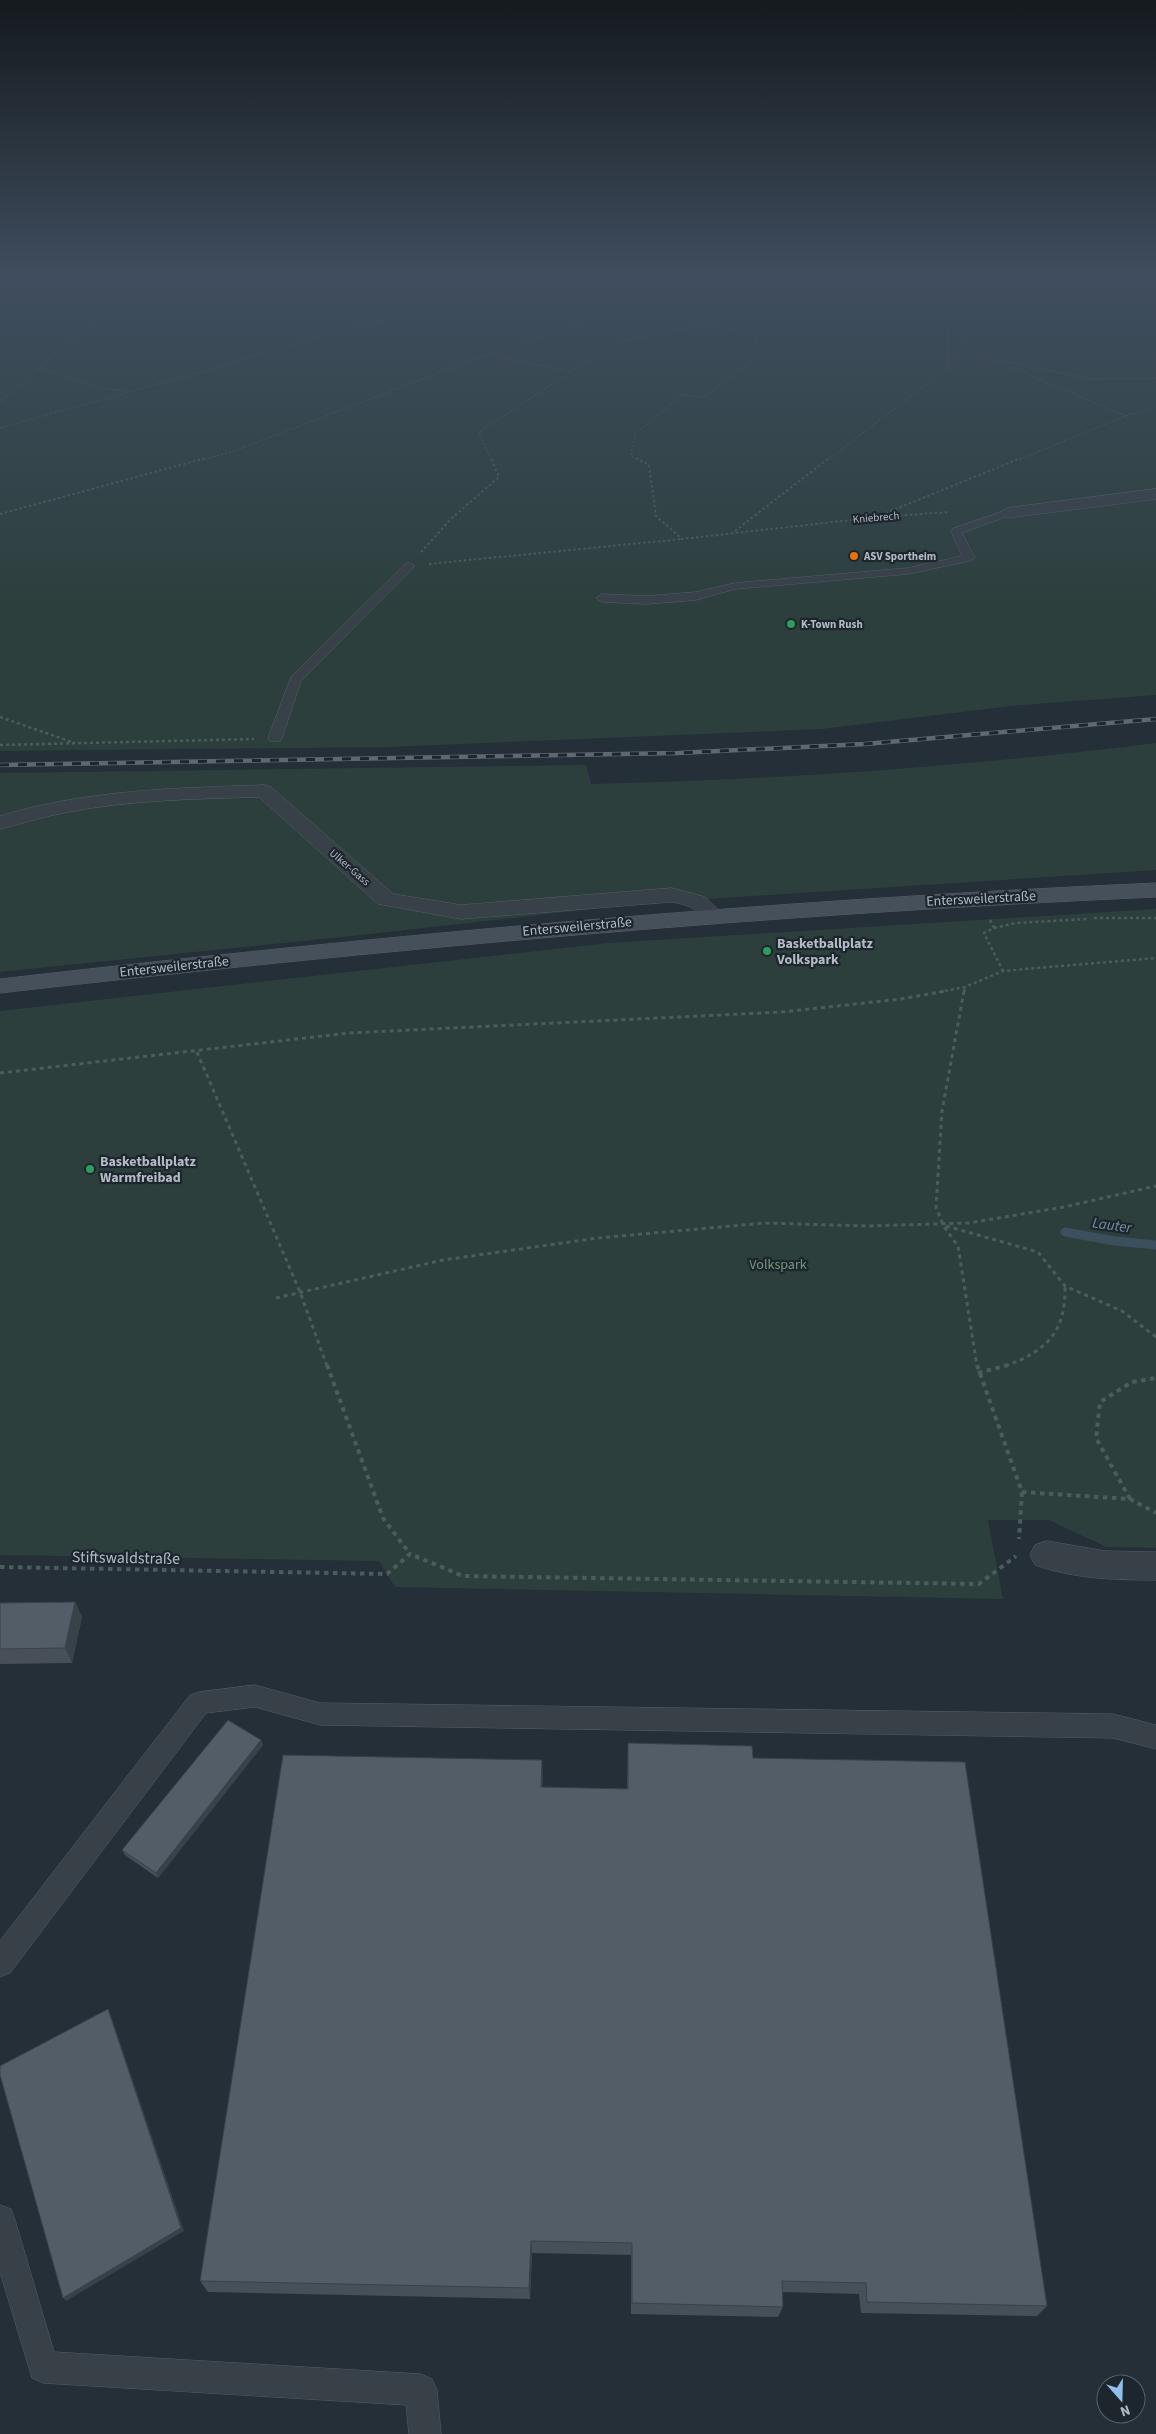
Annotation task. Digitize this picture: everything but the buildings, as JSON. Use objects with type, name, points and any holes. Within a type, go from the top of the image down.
[{"type":"main road","name":"Entersweilerstraße","points":[[0,986],[535,929],[978,897],[1156,890]]},
{"type":"street","points":[[1007,513],[1156,494]]},
{"type":"street","name":"Ulker-Gass","points":[[0,823],[64,805],[154,795],[264,791],[386,899],[461,912],[672,895],[697,902],[712,915]]},
{"type":"street","points":[[1033,1554],[1106,1565],[1156,1566]]},
{"type":"lane","points":[[602,598],[647,600],[696,596],[735,586],[908,571],[969,558],[956,531],[1007,513]]},
{"type":"lane","points":[[275,738],[295,680],[409,566]]},
{"type":"lane","points":[[0,1963],[199,1704],[255,1696],[320,1714],[1113,1726],[1156,1737]]},
{"type":"lane","points":[[0,2220],[5,2259],[43,2367],[421,2390],[425,2434]]},
{"type":"path","points":[[0,402],[18,387]]},
{"type":"path","points":[[93,387],[130,392]]},
{"type":"path","points":[[0,428],[148,387]]},
{"type":"path","points":[[0,514],[234,451],[401,387]]},
{"type":"path","points":[[409,566],[452,518],[499,477],[479,432],[548,387]]},
{"type":"path","points":[[682,539],[656,516],[648,465],[631,456],[635,434],[683,394],[703,398],[718,387]]},
{"type":"path","points":[[734,532],[923,387]]},
{"type":"path","points":[[1057,387],[1126,416]]},
{"type":"path","points":[[878,517],[1126,416],[1156,407]]},
{"type":"path","name":"Kniebrech","points":[[409,566],[682,539],[878,517],[951,512]]},
{"type":"path","points":[[0,717],[78,744]]},
{"type":"path","points":[[0,745],[275,738]]},
{"type":"path","points":[[1003,970],[984,933],[994,928],[1016,923],[1094,918],[1156,918]]},
{"type":"path","points":[[990,919],[994,928]]},
{"type":"path","points":[[0,1073],[349,1033],[782,1012],[901,999],[965,987],[1003,970],[1156,958]]},
{"type":"path","points":[[196,1052],[300,1292],[383,1518],[410,1554],[463,1576],[979,1584],[1033,1554],[1022,1492],[978,1372],[958,1246],[943,1225],[936,1207],[942,1111],[965,987]]},
{"type":"path","points":[[276,1298],[443,1260],[598,1238],[765,1223],[867,1226],[943,1225],[1064,1207],[1156,1186]]},
{"type":"path","points":[[943,1225],[1038,1252],[1065,1286],[1122,1311],[1156,1338]]},
{"type":"path","points":[[978,1372],[1006,1368],[1034,1354],[1053,1338],[1064,1314],[1065,1286]]},
{"type":"path","points":[[1130,1499],[1096,1438],[1100,1402],[1132,1382],[1156,1378]]},
{"type":"path","points":[[1022,1492],[1130,1499],[1156,1512]]},
{"type":"path","name":"Stiftswaldstraße","points":[[0,1568],[386,1574],[410,1554]]},
{"type":"green space","points":[[0,387],[1156,387],[1156,695],[1011,706],[822,729],[389,747],[0,751]]},
{"type":"green space","points":[[1156,743],[1156,870],[646,903],[352,936],[0,972],[0,773],[586,765],[591,784],[733,779],[874,771],[1015,759]]},
{"type":"green space","name":"Volkspark","points":[[1156,909],[1156,1548],[1106,1547],[1049,1520],[988,1520],[1003,1599],[395,1587],[379,1561],[0,1555],[0,1011],[608,943]]},
{"type":"waterway","name":"Lauter","points":[[1065,1232],[1115,1241],[1156,1245]]},
{"type":"railway","points":[[0,765],[678,753],[865,744],[1156,719]]},
{"type":"place","name":"ASV Sportheim","points":[[854,556]]},
{"type":"place","name":"K-Town Rush","points":[[791,624]]},
{"type":"place","name":"Basketballplatz Volkspark","points":[[767,951]]},
{"type":"place","name":"Basketballplatz Warmfreibad","points":[[90,1169]]}]
